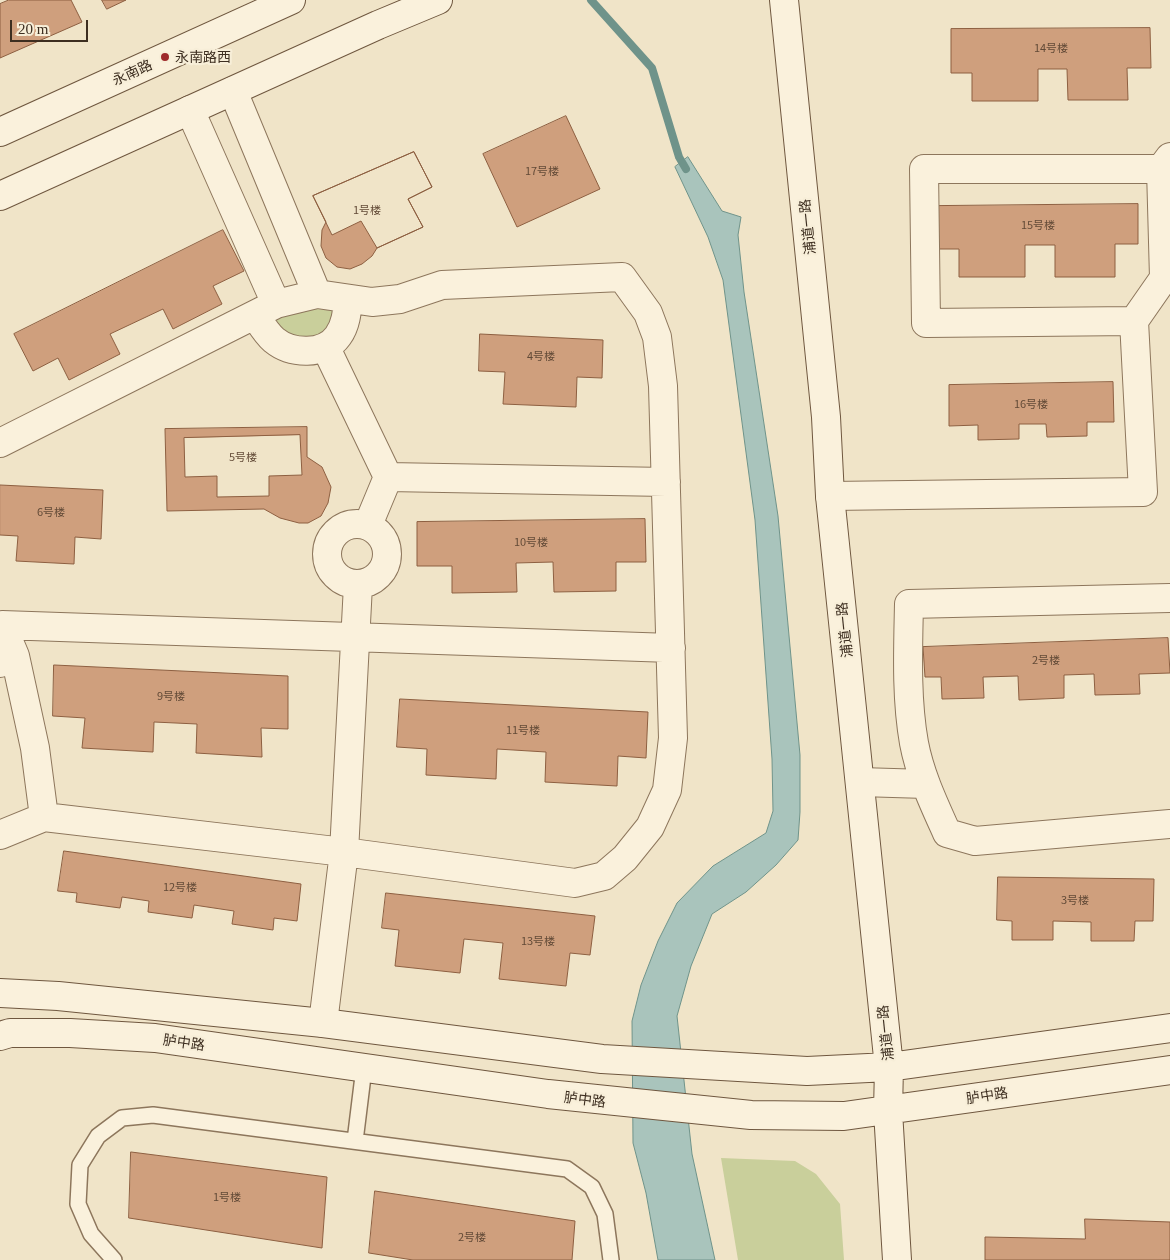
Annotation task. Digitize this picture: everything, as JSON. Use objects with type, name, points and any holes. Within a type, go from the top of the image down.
[{"type":"street","name":"永南路","points":[[0,132],[291,0]]},
{"type":"street","points":[[0,196],[378,25],[438,0]]},
{"type":"street","name":"浦道一路","points":[[784,0],[826,417],[830,496],[889,1067],[888,1111],[897,1260]]},
{"type":"street","points":[[233,90],[316,294]]},
{"type":"street","points":[[190,110],[266,310],[266,333],[276,342],[291,349],[308,351],[326,348],[338,338],[343,327],[348,299]]},
{"type":"street","points":[[830,496],[1143,492],[1134,321],[1164,278],[1165,163],[924,169],[926,323],[1134,321]]},
{"type":"street","points":[[0,443],[266,310],[316,294],[372,302],[400,299],[442,285],[622,277],[648,313],[657,337],[663,386],[673,738],[667,790],[650,828],[626,858],[604,876],[575,883],[344,852],[44,817],[0,835]]},
{"type":"street","points":[[326,348],[388,477],[368,525]]},
{"type":"street","points":[[388,477],[666,482]]},
{"type":"street","points":[[348,524],[368,525],[384,539],[387,548],[387,559],[384,569],[377,577],[358,585],[348,583],[332,572],[326,554],[328,544],[339,529],[348,524]]},
{"type":"street","points":[[323,1023],[344,852],[358,585]]},
{"type":"street","points":[[1170,598],[909,604],[908,658],[914,743],[926,784],[947,834],[975,841],[1170,824]]},
{"type":"street","points":[[44,817],[35,748],[7,660],[1,623],[670,648]]},
{"type":"street","points":[[860,782],[926,784]]},
{"type":"street","points":[[0,993],[58,996],[323,1023],[602,1059],[690,1066],[807,1071],[889,1067],[1170,1028]]},
{"type":"street","name":"胪中路","points":[[0,1036],[10,1033],[70,1033],[155,1038],[620,1103],[751,1115],[811,1117],[844,1116],[888,1111],[980,1095],[1170,1070]]},
{"type":"lane","points":[[355,1141],[364,1068]]},
{"type":"lane","points":[[114,1260],[90,1234],[78,1204],[80,1165],[98,1136],[122,1118],[154,1115],[567,1169],[592,1187],[604,1214],[611,1260]]},
{"type":"green space","points":[[316,309],[340,311],[329,337],[296,342],[272,321],[284,314]]},
{"type":"green space","points":[[721,1158],[795,1161],[816,1174],[840,1204],[844,1260],[738,1260]]},
{"type":"water","points":[[688,157],[722,211],[741,217],[738,235],[744,292],[778,516],[800,755],[800,812],[798,840],[776,865],[746,892],[712,914],[691,966],[677,1016],[692,1154],[715,1260],[658,1260],[646,1193],[633,1143],[632,1021],[641,985],[658,941],[677,903],[713,866],[766,833],[773,811],[772,759],[755,520],[723,280],[708,237],[675,167]]},
{"type":"building","points":[[9,0],[71,0],[82,22],[0,58],[0,4]]},
{"type":"building","points":[[102,0],[126,0],[107,9]]},
{"type":"building","points":[[1150,28],[1151,68],[1127,68],[1128,100],[1068,100],[1067,69],[1038,69],[1038,101],[972,101],[972,73],[951,73],[951,29]]},
{"type":"building","points":[[566,116],[600,189],[517,227],[483,154]]},
{"type":"building","points":[[414,152],[432,187],[408,199],[423,227],[377,248],[372,256],[362,264],[350,269],[337,267],[326,258],[321,246],[322,230],[326,222],[313,196]]},
{"type":"building","points":[[414,152],[432,187],[408,199],[423,227],[377,248],[361,221],[332,235],[313,196]]},
{"type":"building","points":[[1138,204],[1138,244],[1115,244],[1115,277],[1055,277],[1055,245],[1025,245],[1025,277],[959,277],[959,249],[938,249],[938,206]]},
{"type":"building","points":[[223,230],[244,271],[213,286],[222,304],[173,329],[163,309],[110,334],[120,354],[69,380],[58,358],[33,371],[14,334]]},
{"type":"building","points":[[480,334],[603,340],[602,378],[577,377],[576,407],[503,404],[505,372],[479,371]]},
{"type":"building","points":[[1113,382],[1114,422],[1087,422],[1087,436],[1047,437],[1046,424],[1019,424],[1019,439],[978,440],[978,425],[949,426],[949,385]]},
{"type":"building","points":[[307,427],[307,457],[322,467],[331,487],[328,503],[321,516],[308,523],[299,523],[280,518],[264,509],[167,511],[165,429]]},
{"type":"building","points":[[300,435],[302,475],[269,476],[269,496],[217,497],[217,476],[185,477],[184,438]]},
{"type":"building","points":[[0,485],[103,490],[101,539],[75,537],[74,564],[16,561],[18,536],[0,535]]},
{"type":"building","points":[[645,519],[646,562],[616,562],[616,591],[554,592],[553,562],[516,563],[517,592],[452,593],[452,566],[417,566],[417,522]]},
{"type":"building","points":[[1168,638],[1170,673],[1139,674],[1140,694],[1095,695],[1094,674],[1064,675],[1064,698],[1019,700],[1018,676],[983,677],[984,698],[942,699],[941,677],[925,677],[923,647]]},
{"type":"building","points":[[54,665],[288,676],[288,729],[261,728],[262,757],[196,753],[197,724],[154,722],[153,752],[82,748],[85,718],[53,716]]},
{"type":"building","points":[[400,699],[648,712],[646,758],[618,756],[617,786],[545,782],[546,752],[497,749],[496,779],[426,775],[427,749],[397,747]]},
{"type":"building","points":[[64,851],[301,884],[297,921],[274,918],[273,930],[232,924],[234,911],[194,905],[192,918],[148,912],[149,901],[122,897],[120,908],[76,902],[77,893],[58,891]]},
{"type":"building","points":[[998,877],[1154,879],[1153,921],[1135,921],[1134,941],[1091,941],[1091,922],[1053,921],[1053,940],[1012,940],[1012,921],[997,920]]},
{"type":"building","points":[[386,893],[595,916],[590,955],[570,953],[566,986],[499,979],[503,943],[464,939],[460,973],[395,966],[399,930],[382,928]]},
{"type":"building","points":[[131,1152],[327,1177],[322,1248],[129,1218]]},
{"type":"building","points":[[375,1191],[575,1221],[572,1260],[413,1260],[369,1253]]},
{"type":"building","points":[[1085,1219],[1170,1222],[1170,1260],[985,1260],[985,1237],[1085,1239]]},
{"type":"waterway","points":[[591,0],[652,68],[679,157],[686,169]]},
{"type":"place","name":"永南路西","points":[[165,57]]}]
